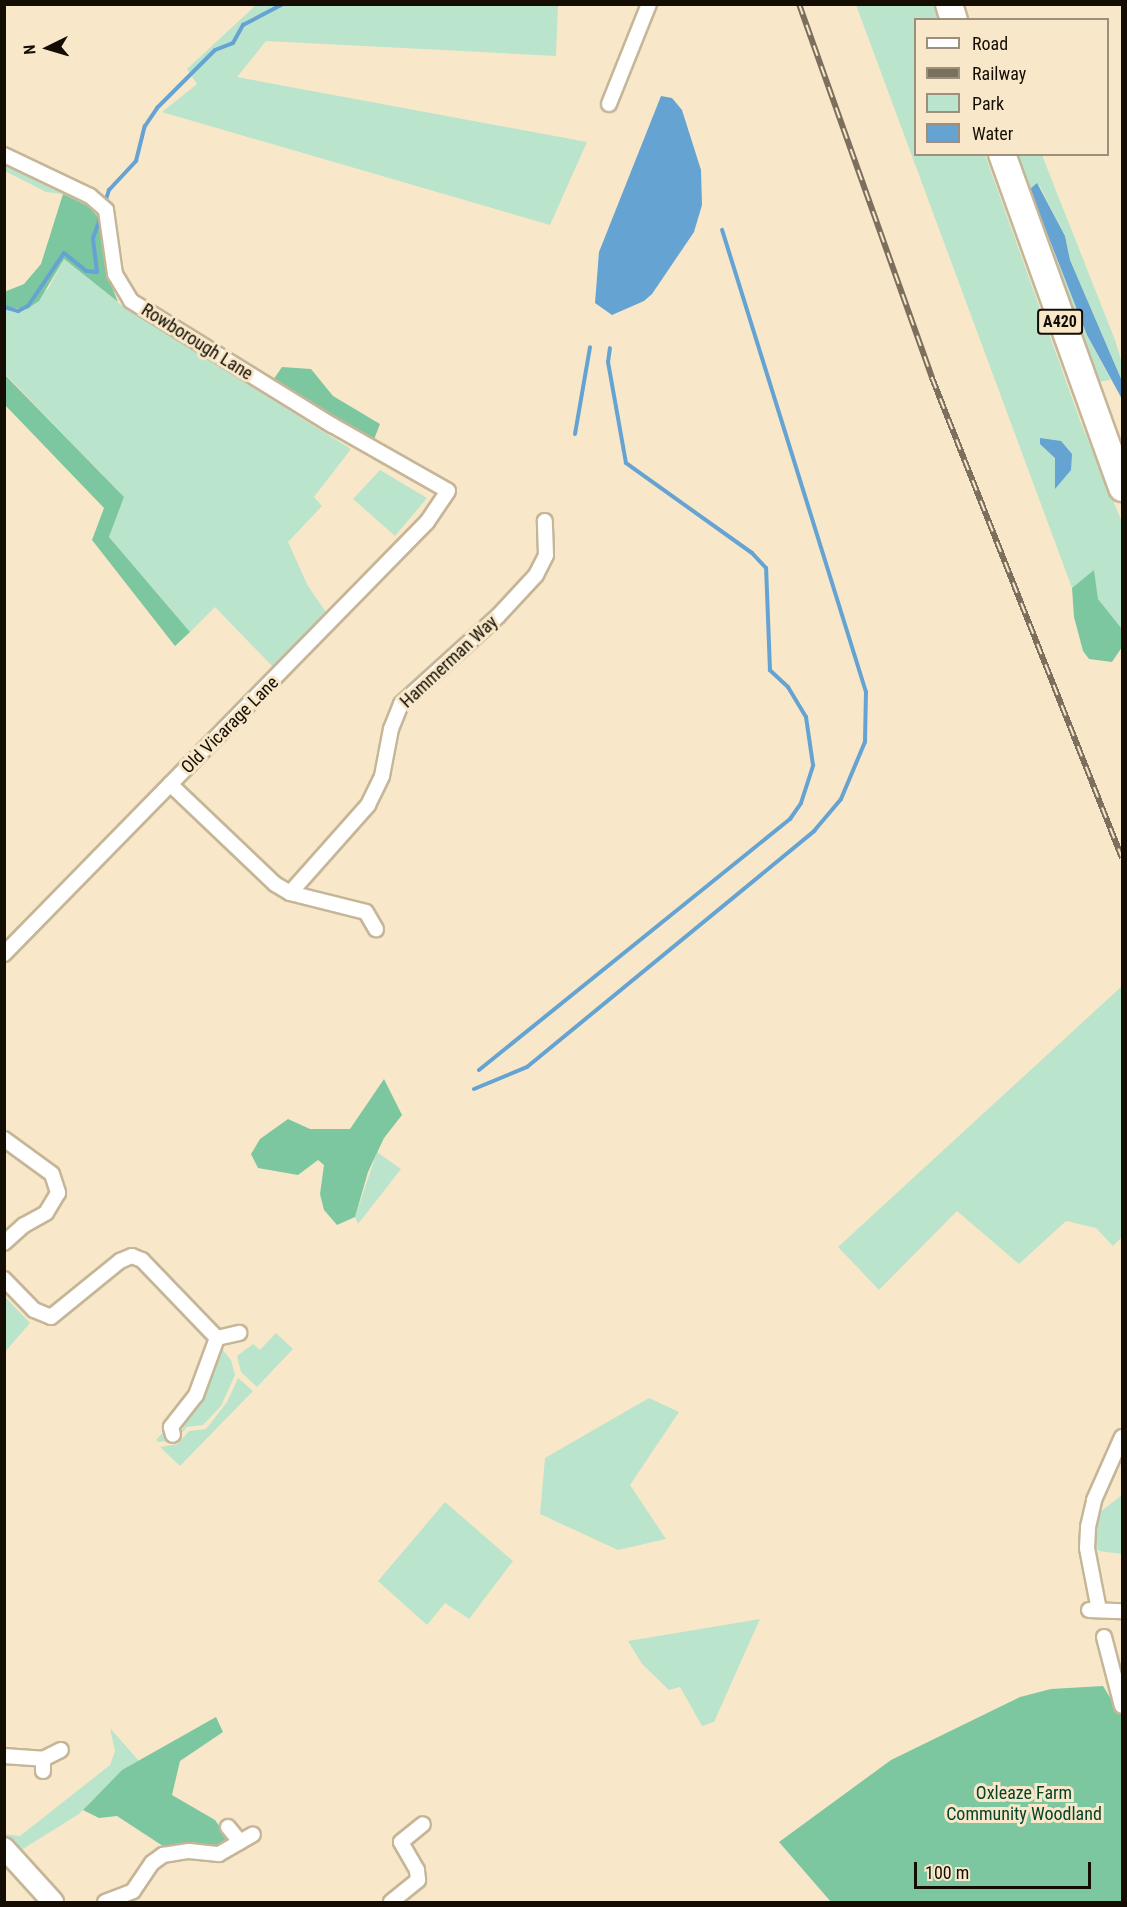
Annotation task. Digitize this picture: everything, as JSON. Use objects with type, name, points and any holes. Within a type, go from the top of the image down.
[{"type":"highway","name":"A420","points":[[1003,156],[1122,488]]},
{"type":"street","points":[[609,104],[649,4]]},
{"type":"street","name":"Rowborough Lane","points":[[4,155],[103,205],[114,274],[131,301],[332,425],[448,491]]},
{"type":"street","name":"Old Vicarage Lane","points":[[4,954],[427,522],[448,491]]},
{"type":"street","name":"Hammerman Way","points":[[290,893],[368,805],[382,776],[391,729],[401,704],[498,616],[536,575],[546,555],[545,521]]},
{"type":"street","points":[[170,784],[265,876],[290,893],[366,912],[376,929]]},
{"type":"street","points":[[4,1139],[52,1174],[58,1193],[46,1213],[24,1225],[4,1243]]},
{"type":"street","points":[[4,1279],[34,1310],[51,1317],[119,1262],[138,1257],[217,1338]]},
{"type":"street","points":[[217,1338],[239,1333]]},
{"type":"street","points":[[173,1436],[171,1427],[196,1395],[217,1338]]},
{"type":"street","points":[[1122,1437],[1094,1500],[1088,1527],[1087,1548],[1094,1610],[1122,1611]]},
{"type":"street","points":[[1104,1637],[1122,1706]]},
{"type":"street","points":[[4,1756],[43,1765],[61,1750]]},
{"type":"street","points":[[391,1902],[418,1880],[417,1870],[401,1842],[423,1824]]},
{"type":"street","points":[[228,1827],[240,1842]]},
{"type":"street","points":[[105,1902],[133,1891],[163,1856],[189,1851],[219,1854],[253,1834]]},
{"type":"street","points":[[4,1848],[53,1902]]},
{"type":"green space","points":[[256,5],[558,5],[556,56],[266,41],[237,77],[587,142],[550,225],[162,112],[197,84],[187,69]]},
{"type":"green space","points":[[856,5],[933,5],[939,18],[914,18],[914,156],[985,156],[1081,423],[1122,522],[1122,629],[1098,599],[1094,571],[1072,588]]},
{"type":"green space","points":[[1010,156],[1042,156],[1115,340],[1122,363],[1122,381],[1070,260],[1065,236],[1039,185],[1041,218],[1087,335],[1111,380],[1090,383]]},
{"type":"green space","points":[[4,161],[48,182],[63,194],[46,192],[5,171]]},
{"type":"green space","points":[[63,194],[88,206],[100,219],[110,282],[118,302],[64,259],[39,301],[27,309],[5,307],[4,292],[24,284],[41,264]]},
{"type":"green space","points":[[64,259],[125,308],[351,449],[314,497],[322,506],[288,542],[308,586],[328,615],[273,667],[215,607],[190,632],[109,537],[124,497],[5,374],[5,307],[14,310],[48,289]]},
{"type":"green space","points":[[282,367],[311,369],[333,396],[380,424],[373,442],[273,380]]},
{"type":"green space","points":[[4,374],[124,497],[109,537],[190,632],[175,646],[92,540],[104,508],[5,405]]},
{"type":"green space","points":[[380,470],[427,498],[395,536],[353,499]]},
{"type":"green space","points":[[1094,570],[1098,599],[1122,629],[1122,647],[1112,662],[1089,659],[1083,651],[1074,617],[1072,588]]},
{"type":"green space","points":[[1122,986],[1122,1237],[1113,1246],[1096,1228],[1066,1221],[1019,1264],[957,1211],[879,1290],[838,1247]]},
{"type":"green space","points":[[384,1079],[402,1115],[384,1138],[368,1172],[355,1217],[337,1225],[324,1210],[320,1194],[324,1165],[318,1160],[298,1175],[258,1168],[251,1154],[260,1139],[288,1119],[310,1129],[350,1129]]},
{"type":"green space","points":[[377,1152],[401,1169],[358,1224],[355,1217]]},
{"type":"green space","points":[[5,1297],[30,1323],[5,1352]]},
{"type":"green space","points":[[276,1333],[293,1349],[257,1387],[241,1372],[237,1356],[253,1344],[260,1350]]},
{"type":"green space","points":[[221,1348],[231,1360],[235,1375],[221,1406],[203,1425],[187,1427],[176,1440],[159,1442],[156,1440],[166,1429],[179,1436],[211,1378]]},
{"type":"green space","points":[[238,1378],[253,1391],[180,1466],[160,1447],[178,1444],[189,1431],[206,1429],[227,1402]]},
{"type":"green space","points":[[649,1398],[679,1412],[630,1485],[666,1539],[618,1550],[540,1514],[545,1458]]},
{"type":"green space","points":[[1122,1495],[1122,1554],[1099,1551],[1092,1542],[1095,1516]]},
{"type":"green space","points":[[445,1502],[513,1561],[469,1619],[445,1603],[427,1625],[378,1581]]},
{"type":"green space","points":[[760,1619],[714,1722],[702,1726],[680,1687],[669,1690],[642,1664],[628,1641]]},
{"type":"green space","name":"Oxleaze Farm Community Woodland","points":[[1103,1686],[1122,1717],[1122,1902],[831,1902],[779,1842],[891,1760],[1020,1697],[1051,1689]]},
{"type":"green space","points":[[216,1717],[223,1732],[180,1761],[172,1795],[215,1820],[228,1838],[221,1847],[169,1850],[117,1816],[99,1818],[83,1810],[122,1770]]},
{"type":"green space","points":[[110,1728],[139,1761],[122,1770],[79,1814],[18,1852],[5,1840],[4,1834],[20,1836],[110,1765],[115,1751]]},
{"type":"water","points":[[661,96],[672,98],[682,110],[701,170],[702,205],[694,232],[652,294],[644,301],[612,315],[595,303],[599,252]]},
{"type":"water","points":[[1037,183],[1065,236],[1070,260],[1122,381],[1122,399],[1087,335],[1030,189]]},
{"type":"water","points":[[1040,438],[1061,441],[1072,454],[1071,470],[1055,489],[1055,458],[1040,444]]},
{"type":"waterway","points":[[104,206],[109,190],[136,161],[145,126],[157,108],[215,50],[233,43],[243,25],[283,4]]},
{"type":"waterway","points":[[4,307],[18,311],[28,306],[64,253],[86,271],[97,272],[93,238],[102,213]]},
{"type":"waterway","points":[[474,1089],[527,1067],[814,831],[841,799],[865,742],[866,692],[722,230]]},
{"type":"waterway","points":[[575,434],[590,347]]},
{"type":"waterway","points":[[479,1070],[790,819],[801,803],[813,765],[806,717],[788,687],[770,670],[766,568],[752,553],[626,463],[608,362],[610,348]]},
{"type":"railway","points":[[799,4],[932,378],[1122,858]]}]
